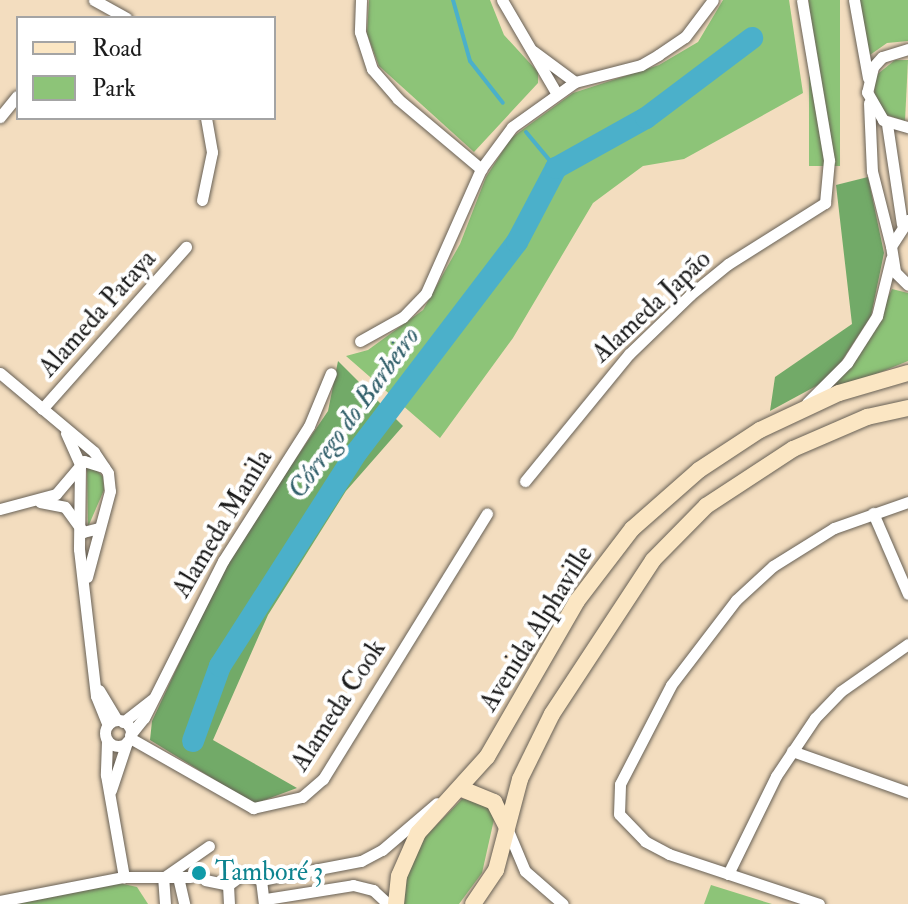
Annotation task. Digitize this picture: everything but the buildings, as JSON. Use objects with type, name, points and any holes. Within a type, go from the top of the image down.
[{"type":"main road","name":"Avenida Alphaville","points":[[396,904],[399,876],[418,833],[462,789],[487,757],[577,601],[632,529],[729,448],[800,409],[908,373]]},
{"type":"main road","points":[[473,904],[496,870],[509,833],[520,779],[552,714],[627,592],[677,532],[706,506],[793,449],[867,417],[908,408]]},
{"type":"main road","points":[[462,789],[494,802],[509,833]]},
{"type":"street","points":[[94,0],[122,16]]},
{"type":"street","points":[[361,0],[360,32],[372,69],[398,99],[481,169]]},
{"type":"street","points":[[502,0],[557,94]]},
{"type":"street","points":[[360,341],[403,317],[426,293],[481,169],[512,127],[575,82],[641,65],[685,37],[713,0]]},
{"type":"street","name":"Alameda Japão","points":[[525,481],[629,354],[690,295],[728,264],[825,203],[829,160],[802,0]]},
{"type":"street","points":[[854,0],[868,78],[872,171],[891,253],[908,285]]},
{"type":"street","points":[[868,78],[882,57],[908,49]]},
{"type":"street","points":[[532,51],[575,82]]},
{"type":"street","points":[[0,117],[16,97]]},
{"type":"street","points":[[800,409],[830,382],[865,337],[877,316],[891,253],[905,222],[887,124],[869,103]]},
{"type":"street","points":[[202,200],[212,152],[206,120]]},
{"type":"street","points":[[887,124],[908,127]]},
{"type":"street","name":"Alameda Pataya","points":[[42,409],[186,247]]},
{"type":"street","points":[[0,373],[105,467],[110,491],[86,589]]},
{"type":"street","name":"Alameda Manila","points":[[110,795],[129,738],[223,561],[309,426],[331,373]]},
{"type":"street","points":[[66,433],[80,464],[79,526],[94,679],[116,723],[129,738],[117,746],[107,741]]},
{"type":"street","points":[[0,509],[36,502],[62,491],[80,464],[87,460],[105,467]]},
{"type":"street","points":[[36,502],[65,507],[88,533],[99,528]]},
{"type":"street","points":[[819,904],[669,854],[630,829],[617,804],[620,784],[671,685],[736,600],[809,543],[873,513],[908,502]]},
{"type":"street","name":"Alameda Cook","points":[[129,738],[253,808],[280,807],[302,797],[323,779],[487,513]]},
{"type":"street","points":[[873,513],[908,594]]},
{"type":"street","points":[[728,874],[792,751],[841,691],[908,644]]},
{"type":"street","name":"Alameda Manila","points":[[116,723],[152,699]]},
{"type":"street","points":[[116,723],[107,741],[110,795],[124,877]]},
{"type":"street","points":[[792,751],[908,792]]},
{"type":"street","points":[[205,880],[228,885],[243,874],[261,880],[361,861],[462,789]]},
{"type":"street","points":[[509,833],[525,871],[563,904]]},
{"type":"street","points":[[163,878],[209,846]]},
{"type":"street","points":[[0,901],[124,877],[184,877],[184,904]]},
{"type":"street","points":[[163,878],[165,904]]},
{"type":"street","points":[[261,880],[265,902],[353,885],[373,890],[388,904]]},
{"type":"street","points":[[228,885],[229,904]]},
{"type":"green space","points":[[369,0],[490,0],[504,35],[538,72],[538,83],[474,152],[379,66],[367,34]]},
{"type":"green space","points":[[723,0],[789,0],[803,93],[684,159],[643,166],[593,203],[513,338],[440,438],[346,356],[368,350],[423,310],[460,244],[486,177],[511,138],[573,93],[659,65],[698,42]]},
{"type":"green space","points":[[809,0],[840,0],[840,166],[809,166]]},
{"type":"green space","points":[[859,0],[908,0],[908,41],[887,43],[867,57]]},
{"type":"green space","points":[[895,60],[908,60],[905,121],[884,114],[875,103],[874,77]]},
{"type":"green space","points":[[868,177],[884,253],[871,316],[839,365],[818,385],[770,411],[775,377],[852,324],[836,185]]},
{"type":"green space","points":[[892,289],[908,293],[908,361],[822,396],[860,354]]},
{"type":"green space","points":[[338,361],[403,426],[346,491],[268,615],[213,740],[297,788],[254,804],[150,740],[152,721],[228,559],[328,411]]},
{"type":"green space","points":[[92,465],[103,477],[104,490],[88,527],[87,468]]},
{"type":"green space","points":[[462,799],[482,800],[495,815],[482,873],[459,904],[404,904],[408,867],[421,841]]},
{"type":"green space","points":[[110,881],[137,887],[148,904],[18,904]]},
{"type":"green space","points":[[711,885],[772,904],[704,904]]},
{"type":"waterway","name":"Córrego do Barbeiro","points":[[453,0],[470,61],[503,103]]},
{"type":"waterway","name":"Córrego do Barbeiro","points":[[193,741],[220,666],[357,452],[517,242],[556,168],[646,118],[752,38]]},
{"type":"waterway","name":"Córrego do Barbeiro","points":[[526,132],[556,168]]},
{"type":"place","name":"Tamboré 3","points":[[199,873]]}]
